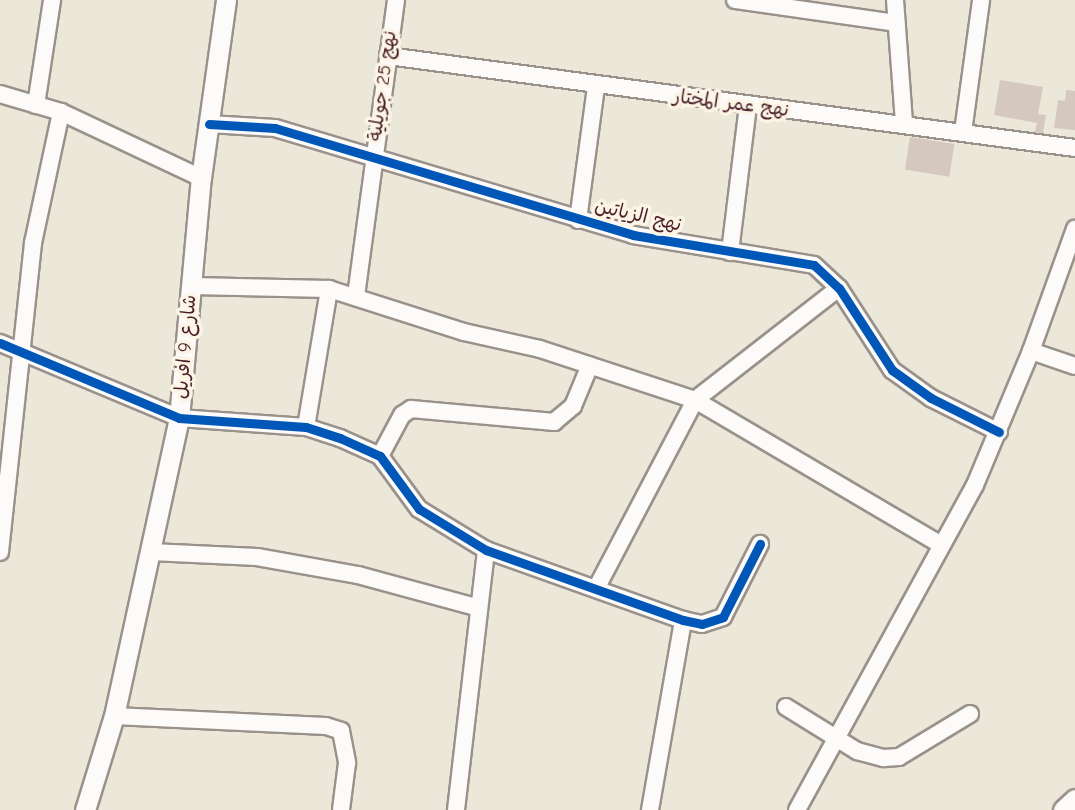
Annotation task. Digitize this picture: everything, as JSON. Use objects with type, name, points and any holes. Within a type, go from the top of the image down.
[{"type":"street","points":[[36,105],[52,0]]},
{"type":"street","name":"شارع 9 افريل","points":[[85,810],[114,716],[179,418],[201,178],[226,0]]},
{"type":"street","name":"نهج 25 جويلية","points":[[356,296],[396,0]]},
{"type":"street","points":[[741,0],[896,23]]},
{"type":"street","points":[[895,0],[904,124]]},
{"type":"street","points":[[963,132],[981,0]]},
{"type":"street","name":"نهج عمر المختار","points":[[388,56],[596,87],[904,124],[1075,148]]},
{"type":"street","points":[[578,220],[596,87]]},
{"type":"street","points":[[0,94],[61,112],[201,178]]},
{"type":"street","points":[[730,252],[748,106]]},
{"type":"street","points":[[0,552],[19,348],[33,243],[61,112]]},
{"type":"street","name":"نهج الزياتين","points":[[209,124],[275,128],[578,220],[730,252],[814,265],[839,288],[892,370],[931,398],[999,432]]},
{"type":"street","points":[[797,810],[941,545],[999,432],[1071,250],[1075,229]]},
{"type":"street","points":[[192,286],[329,289],[464,332],[590,365],[695,400],[941,545]]},
{"type":"street","points":[[597,587],[695,400],[839,288]]},
{"type":"street","points":[[306,427],[329,289]]},
{"type":"street","points":[[0,343],[19,348],[179,418],[306,427],[380,456],[419,509],[486,550],[597,587],[683,620],[702,624],[723,617],[760,544]]},
{"type":"street","points":[[1031,351],[1075,366]]},
{"type":"street","points":[[380,456],[402,415],[411,409],[554,422],[573,407],[590,365]]},
{"type":"street","points":[[456,810],[476,607],[486,550]]},
{"type":"street","points":[[151,552],[270,559],[358,575],[476,607]]},
{"type":"street","points":[[650,810],[683,620]]},
{"type":"street","points":[[786,707],[856,751],[899,757],[970,714]]},
{"type":"street","points":[[114,716],[326,726],[341,731],[347,764],[341,810]]},
{"type":"street","points":[[1063,810],[1075,799]]},
{"type":"building","points":[[1000,80],[1043,87],[1038,114],[1046,115],[1043,133],[1035,132],[1037,123],[994,115]]},
{"type":"building","points":[[1066,90],[1075,91],[1075,130],[1054,128],[1058,100],[1065,101]]},
{"type":"building","points":[[910,137],[954,144],[949,177],[905,170]]},
{"type":"cycle path","points":[[209,124],[275,128],[633,235],[814,265],[839,288],[892,370],[931,398],[999,432]]},
{"type":"cycle path","points":[[0,343],[179,418],[306,427],[340,438],[380,456],[419,509],[486,550],[683,620],[702,624],[723,617],[760,544]]}]
